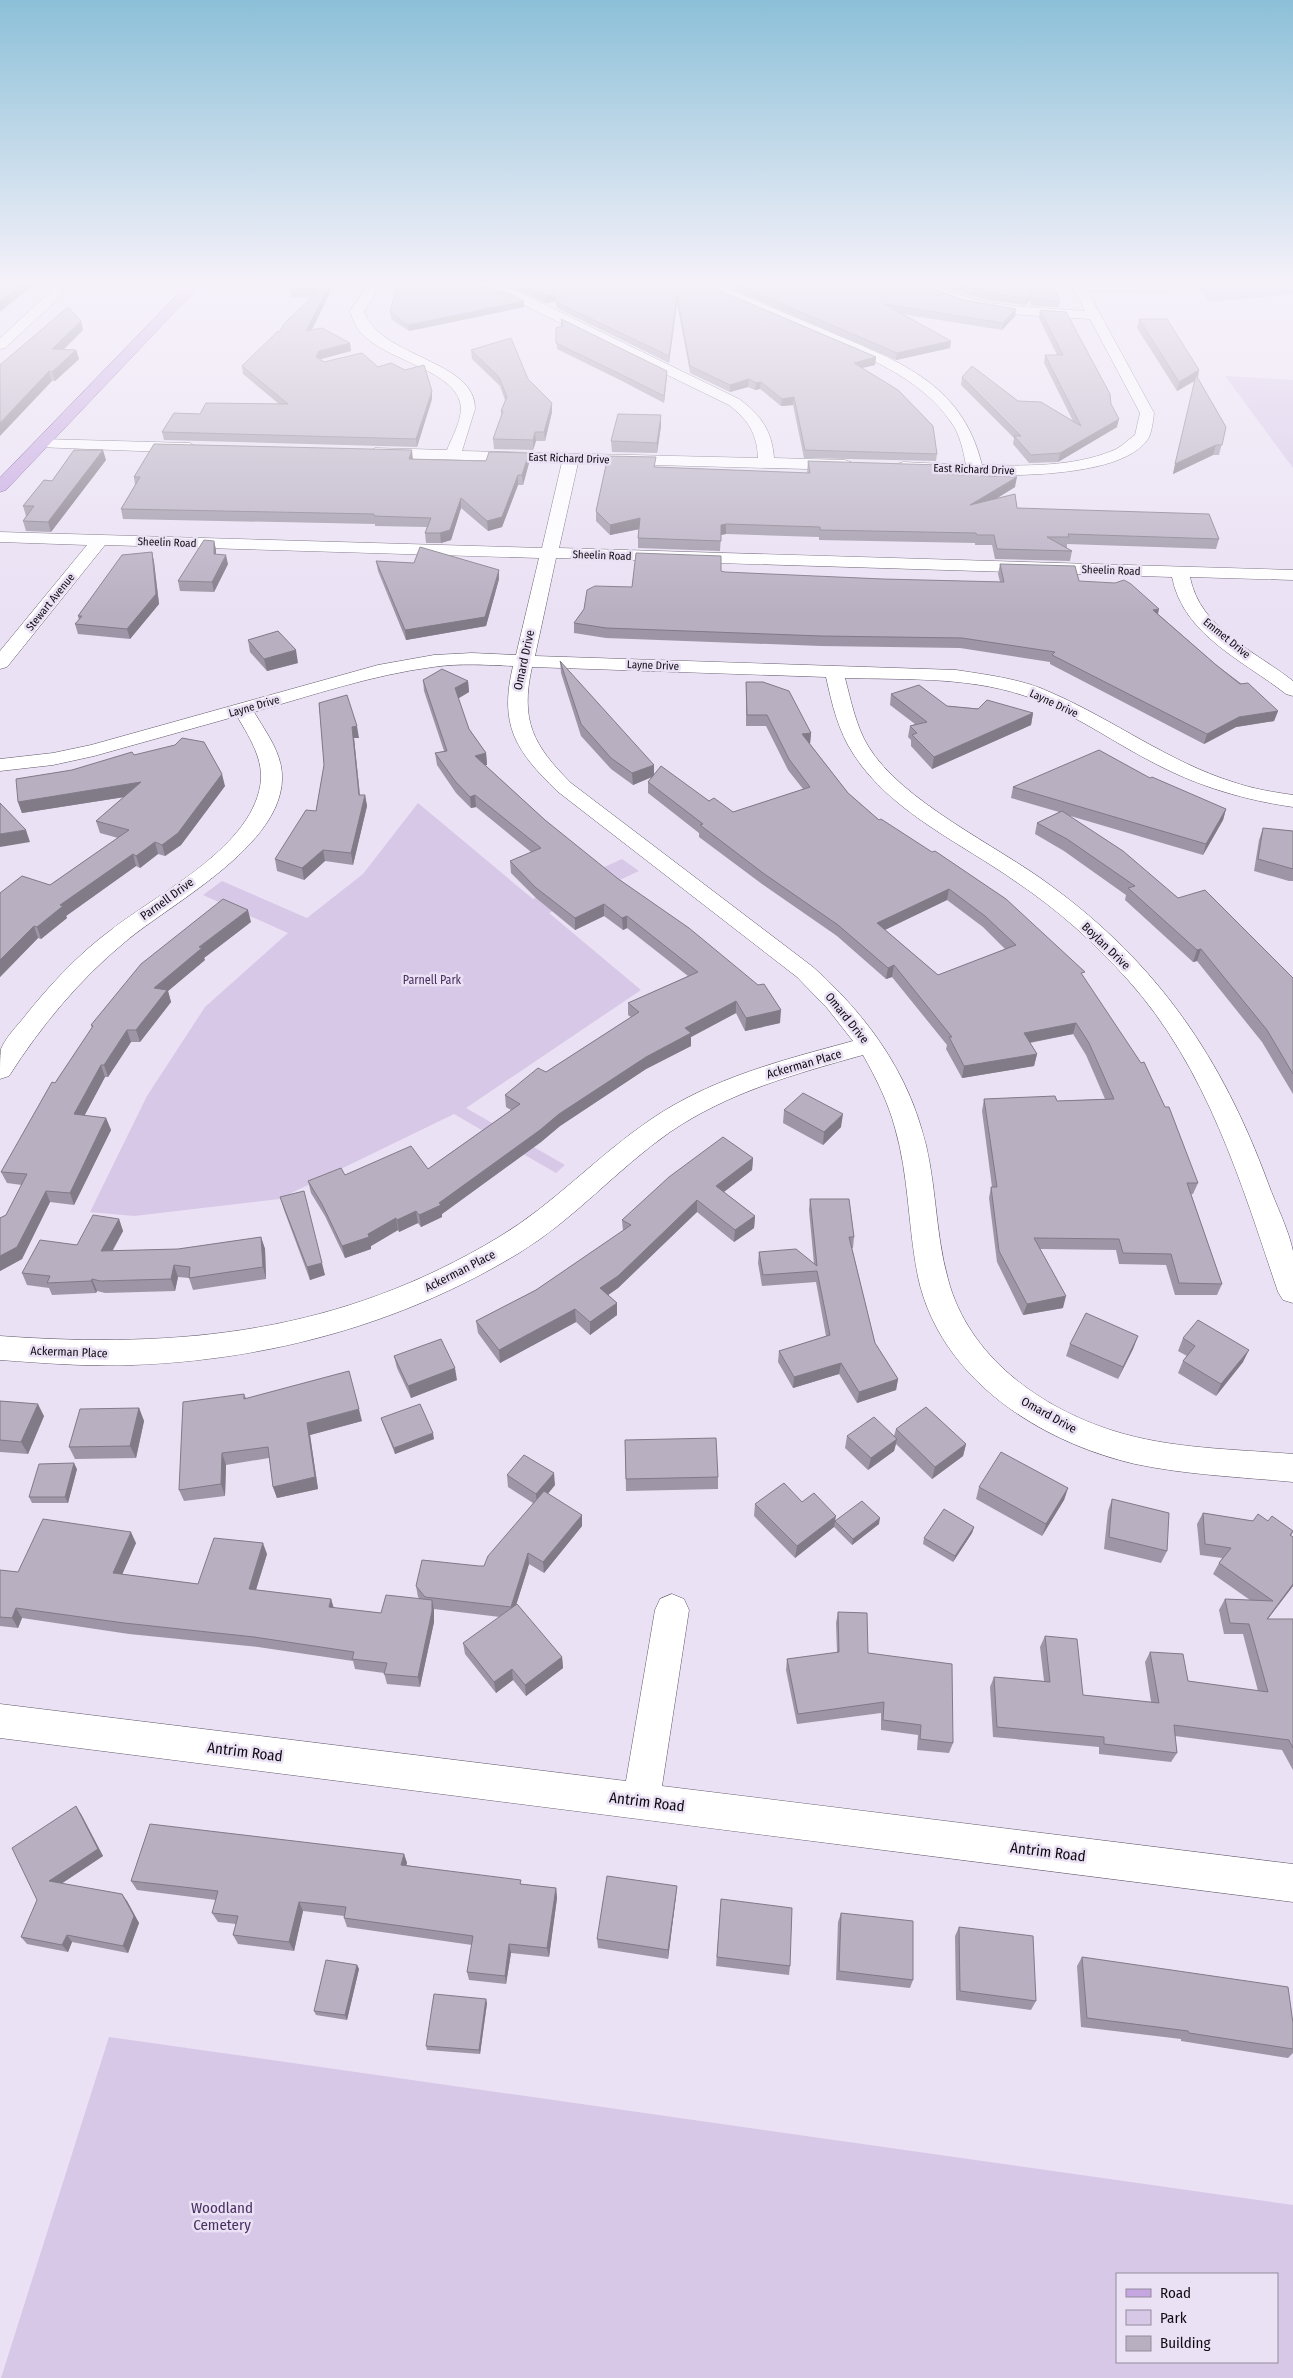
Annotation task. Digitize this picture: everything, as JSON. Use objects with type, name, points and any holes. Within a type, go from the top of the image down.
[{"type":"main road","points":[[0,487],[90,394]]},
{"type":"street","points":[[453,455],[468,409],[465,394]]},
{"type":"street","points":[[717,394],[734,402],[751,414],[764,434],[766,463]]},
{"type":"street","points":[[934,394],[958,421],[968,438],[976,469]]},
{"type":"street","name":"East Richard Drive","points":[[889,466],[1022,470],[1064,468],[1106,459],[1137,443],[1145,434],[1149,424],[1147,413],[1137,394]]},
{"type":"street","points":[[42,444],[209,448]]},
{"type":"street","name":"East Richard Drive","points":[[355,452],[860,466]]},
{"type":"street","name":"Omard Drive","points":[[571,458],[517,692],[517,717],[520,730],[532,753],[542,766],[564,787],[806,972],[848,1016],[870,1045],[882,1064],[902,1110],[913,1152],[934,1278],[940,1299],[958,1336],[987,1372],[1013,1395],[1044,1416],[1078,1432],[1114,1445],[1165,1455],[1293,1468]]},
{"type":"street","name":"Sheelin Road","points":[[0,538],[1293,575]]},
{"type":"street","name":"Stewart Avenue","points":[[0,664],[100,540]]},
{"type":"street","name":"Emmet Drive","points":[[1180,572],[1186,598],[1197,614],[1231,644],[1293,690]]},
{"type":"street","name":"Layne Drive","points":[[0,764],[53,759],[94,750],[409,664],[460,660],[523,661],[956,676],[1020,688],[1064,706],[1197,778],[1236,791],[1293,801]]},
{"type":"street","name":"Boylan Drive","points":[[834,671],[850,731],[862,752],[880,774],[918,806],[1026,878],[1066,909],[1122,960],[1174,1022],[1208,1074],[1235,1130],[1293,1292]]},
{"type":"street","name":"Parnell Drive","points":[[0,1070],[25,1032],[78,972],[117,936],[212,866],[238,844],[254,825],[266,802],[270,788],[271,763],[268,752],[243,709]]},
{"type":"street","name":"Ackerman Place","points":[[0,1348],[108,1354],[178,1351],[234,1344],[289,1333],[384,1305],[456,1274],[507,1246],[567,1204],[651,1132],[703,1100],[755,1078],[870,1045]]},
{"type":"street","points":[[641,1801],[672,1610]]},
{"type":"street","name":"Antrim Road","points":[[0,1722],[1293,1883]]},
{"type":"green space","points":[[1238,394],[1293,394],[1293,468]]},
{"type":"green space","name":"Parnell Park","points":[[418,803],[533,899],[622,859],[639,871],[549,913],[641,990],[466,1108],[565,1165],[556,1173],[454,1114],[279,1199],[134,1216],[90,1212],[147,1096],[205,1007],[288,933],[203,895],[222,881],[307,918],[363,874]]},
{"type":"green space","name":"Woodland Cemetery","points":[[109,2037],[1293,2205],[1293,2378],[1,2378]]},
{"type":"building","points":[[0,394],[27,394],[0,423]]},
{"type":"building","points":[[276,394],[431,394],[416,439],[162,432],[174,413],[200,414],[206,403],[288,404]]},
{"type":"building","points":[[506,394],[543,394],[552,403],[544,432],[535,432],[533,440],[493,439],[507,397]]},
{"type":"building","points":[[776,394],[902,394],[933,426],[937,454],[805,450],[794,397],[782,399]]},
{"type":"building","points":[[979,394],[1009,394],[1018,401],[1041,402],[1081,426],[1065,394],[1110,394],[1111,404],[1119,419],[1060,453],[1031,455],[1014,436],[1021,436]]},
{"type":"building","points":[[1192,394],[1207,394],[1226,427],[1222,445],[1216,445],[1175,464]]},
{"type":"building","points":[[618,414],[661,415],[657,443],[611,441]]},
{"type":"building","points":[[154,444],[412,450],[409,459],[486,461],[489,452],[529,453],[522,475],[518,475],[502,517],[487,521],[461,498],[450,530],[440,533],[425,533],[431,518],[374,516],[374,514],[121,509],[140,477],[134,477]]},
{"type":"building","points":[[74,450],[103,450],[48,522],[23,521],[34,506],[23,506],[44,480],[52,481]]},
{"type":"building","points":[[608,456],[656,457],[654,467],[810,473],[808,461],[940,465],[942,474],[1017,477],[970,505],[1015,494],[1017,508],[1209,514],[1219,539],[1068,534],[1069,537],[1047,537],[1072,551],[997,549],[994,535],[977,535],[976,533],[820,530],[820,527],[726,524],[721,525],[721,541],[638,538],[640,518],[610,525],[596,511]]},
{"type":"building","points":[[204,540],[214,541],[214,554],[226,555],[212,582],[178,581]]},
{"type":"building","points":[[420,547],[499,570],[485,617],[405,630],[376,561],[414,563]]},
{"type":"building","points":[[152,552],[156,594],[127,629],[75,624],[82,616],[78,616],[122,555]]},
{"type":"building","points":[[636,553],[721,556],[721,571],[725,572],[883,579],[1004,582],[1000,564],[1075,566],[1079,581],[1115,583],[1124,580],[1131,584],[1159,609],[1153,610],[1215,664],[1240,684],[1248,683],[1278,711],[1239,717],[1207,734],[1052,655],[1055,652],[962,638],[821,636],[606,628],[574,623],[584,609],[587,590],[595,586],[632,587]]},
{"type":"building","points":[[278,631],[296,650],[264,659],[248,640]]},
{"type":"building","points":[[560,661],[654,765],[632,773],[611,758],[581,724]]},
{"type":"building","points":[[442,669],[468,681],[455,688],[469,729],[486,753],[475,756],[545,820],[617,878],[689,928],[758,985],[764,984],[781,1010],[746,1018],[736,1001],[685,1028],[691,1033],[646,1057],[559,1114],[540,1130],[439,1203],[441,1205],[419,1215],[416,1211],[397,1220],[396,1218],[368,1234],[369,1237],[342,1246],[322,1204],[308,1181],[341,1168],[345,1175],[411,1146],[428,1169],[520,1104],[505,1095],[538,1068],[546,1072],[639,1012],[628,1003],[698,972],[627,916],[622,918],[604,904],[575,918],[535,887],[510,861],[541,848],[475,795],[470,797],[455,781],[435,753],[447,751],[423,680]]},
{"type":"building","points":[[746,682],[763,682],[789,691],[811,733],[802,734],[848,793],[879,820],[881,819],[932,852],[935,851],[1006,899],[1085,972],[1081,973],[1141,1063],[1144,1062],[1165,1107],[1169,1107],[1198,1183],[1187,1183],[1222,1284],[1179,1283],[1171,1254],[1123,1253],[1119,1239],[1034,1238],[1066,1296],[1027,1304],[999,1251],[991,1187],[997,1187],[984,1099],[1055,1096],[1057,1101],[1114,1099],[1089,1043],[1076,1023],[1024,1033],[1037,1054],[964,1066],[949,1037],[952,1037],[894,965],[888,968],[838,925],[763,873],[648,782],[661,766],[709,801],[714,798],[733,812],[810,787],[789,759],[767,715],[747,715]],"holes":[[[949,889],[985,916],[1016,945],[938,975],[877,923]]]},
{"type":"building","points":[[919,685],[947,706],[978,709],[987,700],[1033,713],[934,757],[912,735],[917,733],[910,726],[927,722],[891,694]]},
{"type":"building","points":[[347,695],[357,726],[352,727],[359,795],[365,795],[351,853],[323,850],[302,868],[275,859],[306,810],[316,811],[324,765],[319,703]]},
{"type":"building","points":[[182,738],[204,742],[222,774],[178,833],[162,845],[155,842],[136,856],[133,854],[60,905],[63,906],[37,927],[34,926],[0,960],[0,893],[22,876],[50,885],[129,830],[96,821],[141,782],[18,802],[16,779],[72,770],[132,752],[134,755],[175,745]]},
{"type":"building","points":[[1099,750],[1150,778],[1152,777],[1226,809],[1206,844],[1013,787]]},
{"type":"building","points":[[0,803],[26,830],[0,834]]},
{"type":"building","points":[[1062,811],[1123,851],[1178,898],[1205,890],[1293,978],[1293,1074],[1267,1030],[1201,949],[1197,950],[1128,888],[1135,886],[1067,839],[1037,823]]},
{"type":"building","points":[[1263,828],[1293,831],[1293,869],[1258,859]]},
{"type":"building","points":[[223,899],[248,910],[199,947],[202,948],[154,988],[167,990],[136,1030],[127,1030],[104,1065],[101,1065],[74,1114],[106,1118],[70,1193],[46,1191],[17,1247],[0,1256],[0,1218],[6,1215],[27,1174],[1,1172],[52,1082],[55,1083],[93,1026],[91,1025],[141,964]]},
{"type":"building","points":[[803,1093],[843,1114],[824,1132],[784,1110]]},
{"type":"building","points":[[723,1137],[753,1158],[716,1186],[755,1216],[735,1230],[697,1200],[618,1276],[600,1288],[617,1303],[590,1322],[575,1309],[499,1350],[476,1321],[536,1290],[631,1225],[622,1220],[669,1177]]},
{"type":"building","points":[[304,1191],[322,1263],[307,1267],[280,1197]]},
{"type":"building","points":[[810,1199],[849,1199],[854,1237],[849,1237],[875,1343],[898,1379],[859,1392],[841,1363],[794,1377],[779,1351],[830,1335],[817,1271],[763,1275],[759,1252],[796,1249],[817,1266]]},
{"type":"building","points":[[93,1215],[119,1219],[101,1251],[178,1249],[261,1237],[263,1267],[189,1278],[190,1267],[174,1265],[171,1279],[100,1281],[92,1279],[91,1281],[47,1283],[50,1276],[22,1273],[40,1240],[77,1245]]},
{"type":"building","points":[[1086,1313],[1138,1336],[1123,1367],[1070,1344]]},
{"type":"building","points":[[1198,1320],[1249,1350],[1221,1384],[1183,1361],[1195,1346],[1183,1338]]},
{"type":"building","points":[[441,1339],[455,1368],[408,1386],[394,1356]]},
{"type":"building","points":[[349,1371],[359,1409],[307,1423],[315,1477],[273,1487],[268,1447],[222,1453],[221,1484],[179,1490],[183,1402],[244,1394],[244,1399]]},
{"type":"building","points":[[0,1401],[38,1404],[21,1442],[0,1440]]},
{"type":"building","points":[[420,1404],[433,1433],[394,1448],[381,1418]]},
{"type":"building","points":[[926,1407],[966,1444],[935,1467],[896,1429]]},
{"type":"building","points":[[139,1408],[130,1446],[69,1447],[80,1409]]},
{"type":"building","points":[[874,1417],[897,1439],[871,1458],[847,1436]]},
{"type":"building","points":[[716,1438],[718,1477],[626,1479],[625,1440]]},
{"type":"building","points":[[1001,1452],[1068,1488],[1046,1524],[979,1487]]},
{"type":"building","points":[[524,1455],[554,1473],[536,1494],[507,1475]]},
{"type":"building","points":[[74,1463],[65,1497],[29,1497],[39,1464]]},
{"type":"building","points":[[784,1483],[802,1502],[814,1493],[836,1516],[797,1546],[755,1504]]},
{"type":"building","points":[[544,1491],[582,1515],[543,1562],[528,1553],[511,1607],[425,1597],[416,1586],[422,1560],[484,1566],[488,1556]]},
{"type":"building","points":[[1112,1499],[1169,1513],[1167,1551],[1109,1537]]},
{"type":"building","points":[[862,1501],[880,1518],[853,1539],[835,1521]]},
{"type":"building","points":[[944,1509],[974,1527],[955,1556],[924,1538]]},
{"type":"building","points":[[1203,1513],[1253,1521],[1258,1514],[1268,1521],[1272,1516],[1293,1531],[1290,1535],[1293,1537],[1293,1584],[1267,1619],[1293,1619],[1293,1748],[1289,1740],[1174,1725],[1177,1753],[1104,1744],[1104,1737],[997,1727],[994,1677],[1050,1682],[1045,1636],[1077,1639],[1083,1695],[1159,1703],[1150,1652],[1183,1654],[1188,1681],[1268,1692],[1249,1624],[1230,1623],[1225,1599],[1273,1601],[1219,1563],[1231,1548],[1205,1544]]},
{"type":"building","points":[[43,1519],[131,1532],[113,1573],[198,1584],[214,1538],[263,1543],[249,1589],[331,1599],[329,1607],[381,1613],[386,1595],[432,1600],[432,1611],[418,1677],[384,1674],[387,1663],[352,1659],[354,1652],[254,1637],[124,1623],[16,1608],[12,1618],[0,1617],[0,1570],[18,1572]]},
{"type":"building","points":[[517,1604],[562,1657],[525,1685],[512,1669],[494,1682],[463,1643]]},
{"type":"building","points":[[838,1612],[867,1613],[868,1653],[952,1664],[953,1743],[920,1739],[921,1725],[883,1720],[884,1702],[798,1714],[787,1659],[839,1652]]},
{"type":"building","points":[[76,1806],[98,1849],[49,1881],[122,1894],[134,1916],[123,1946],[67,1935],[62,1945],[21,1937],[37,1900],[12,1848]]},
{"type":"building","points":[[150,1824],[404,1854],[401,1865],[521,1880],[520,1884],[556,1888],[547,1948],[509,1944],[505,1976],[467,1972],[473,1936],[344,1918],[346,1907],[299,1902],[289,1942],[233,1935],[238,1916],[212,1913],[218,1891],[131,1881]]},
{"type":"building","points":[[607,1876],[677,1886],[668,1950],[597,1939]]},
{"type":"building","points":[[721,1899],[792,1908],[790,1966],[717,1957]]},
{"type":"building","points":[[841,1913],[913,1921],[913,1980],[839,1971]]},
{"type":"building","points":[[959,1927],[1033,1936],[1036,2001],[960,1991]]},
{"type":"building","points":[[1082,1957],[1288,1987],[1293,2023],[1293,2049],[1189,2033],[1188,2031],[1087,2018]]},
{"type":"building","points":[[326,1960],[357,1965],[345,2015],[314,2011]]},
{"type":"building","points":[[434,1994],[486,1999],[479,2050],[426,2046]]}]
